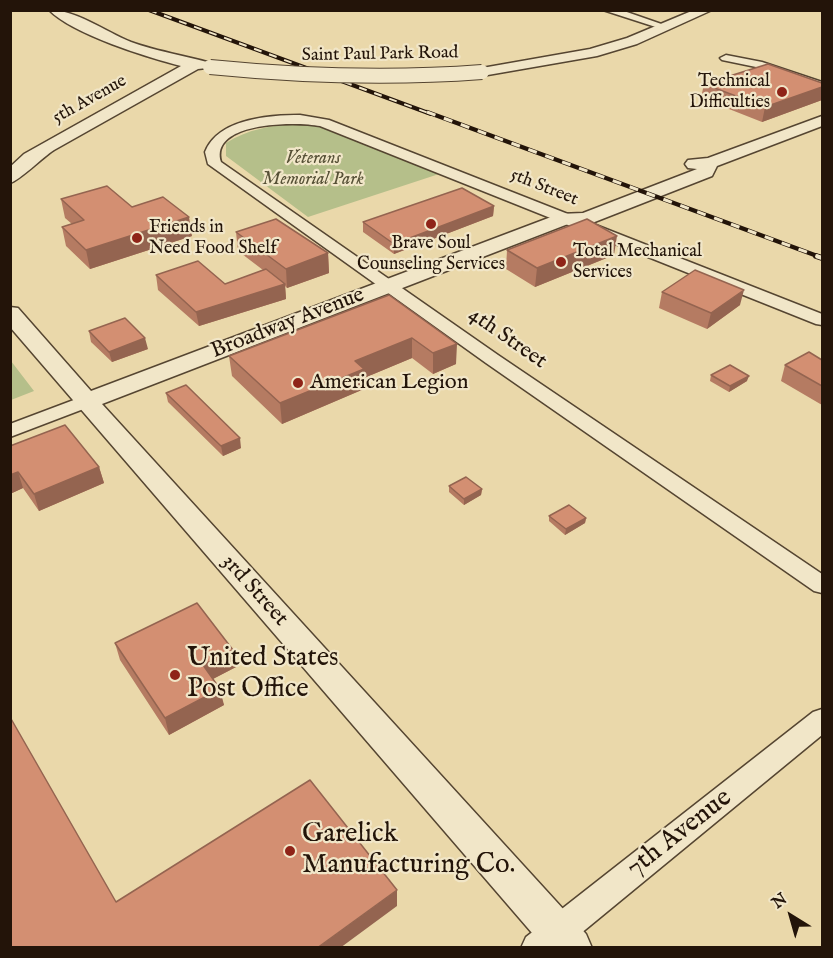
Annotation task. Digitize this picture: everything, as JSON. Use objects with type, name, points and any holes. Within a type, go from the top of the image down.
[{"type":"street","name":"Saint Paul Park Road","points":[[55,10],[119,43],[202,65],[332,77],[403,77],[482,72],[592,53],[632,41],[706,10]]},
{"type":"street","points":[[608,10],[664,27]]},
{"type":"street","points":[[726,58],[762,65],[822,86]]},
{"type":"street","name":"5th Avenue","points":[[10,178],[48,146],[202,65]]},
{"type":"street","name":"5th Street","points":[[245,126],[298,119],[330,124],[822,320]]},
{"type":"street","name":"Broadway Avenue","points":[[10,431],[567,218],[585,219],[706,172],[710,164],[822,121]]},
{"type":"street","name":"4th Street","points":[[245,126],[220,138],[214,145],[211,158],[214,164],[822,585]]},
{"type":"street","name":"3rd Street","points":[[10,313],[556,942]]},
{"type":"street","name":"7th Avenue","points":[[556,942],[822,720]]},
{"type":"green space","name":"Veterans Memorial Park","points":[[296,123],[318,126],[439,174],[308,217],[226,156],[226,143],[234,138],[259,129]]},
{"type":"green space","points":[[11,361],[34,391],[10,400]]},
{"type":"building","points":[[768,64],[822,83],[822,87],[765,107],[704,84]]},
{"type":"building","points":[[107,186],[132,207],[163,197],[189,217],[86,250],[62,227],[84,220],[61,199]]},
{"type":"building","points":[[462,188],[494,206],[394,244],[363,222]]},
{"type":"building","points":[[276,219],[328,253],[286,269],[236,232]]},
{"type":"building","points":[[587,219],[617,236],[537,268],[507,250]]},
{"type":"building","points":[[198,261],[225,284],[266,269],[285,284],[196,312],[156,275]]},
{"type":"building","points":[[695,270],[744,290],[711,313],[662,292]]},
{"type":"building","points":[[389,295],[457,344],[433,353],[412,338],[355,361],[364,369],[280,403],[229,356]]},
{"type":"building","points":[[125,318],[145,338],[109,352],[89,331]]},
{"type":"building","points":[[809,352],[822,360],[822,386],[785,365]]},
{"type":"building","points":[[730,365],[749,376],[730,386],[711,375]]},
{"type":"building","points":[[186,385],[240,438],[221,446],[166,393]]},
{"type":"building","points":[[65,425],[99,467],[34,494],[18,472],[10,475],[10,446]]},
{"type":"building","points":[[466,477],[482,489],[464,499],[449,486]]},
{"type":"building","points":[[569,505],[586,518],[566,529],[549,516]]},
{"type":"building","name":"United States Post Office","points":[[197,603],[233,650],[203,665],[220,689],[165,718],[115,643]]},
{"type":"building","name":"Garelick Manufacturing Co.","points":[[10,717],[116,902],[310,780],[397,890],[317,948],[10,948]]},
{"type":"railway","points":[[149,10],[431,114]]},
{"type":"railway","points":[[427,112],[820,257]]},
{"type":"railway","points":[[816,256],[822,258]]},
{"type":"place","name":"Technical Difficulties","points":[[782,92]]},
{"type":"place","name":"Brave Soul Counseling Services","points":[[431,224]]},
{"type":"place","name":"Friends in Need Food Shelf","points":[[137,238]]},
{"type":"place","name":"Total Mechanical Services","points":[[561,262]]},
{"type":"place","name":"American Legion","points":[[298,383]]},
{"type":"place","name":"United States Post Office","points":[[175,675]]},
{"type":"place","name":"Garelick Manufacturing Co.","points":[[290,851]]}]
